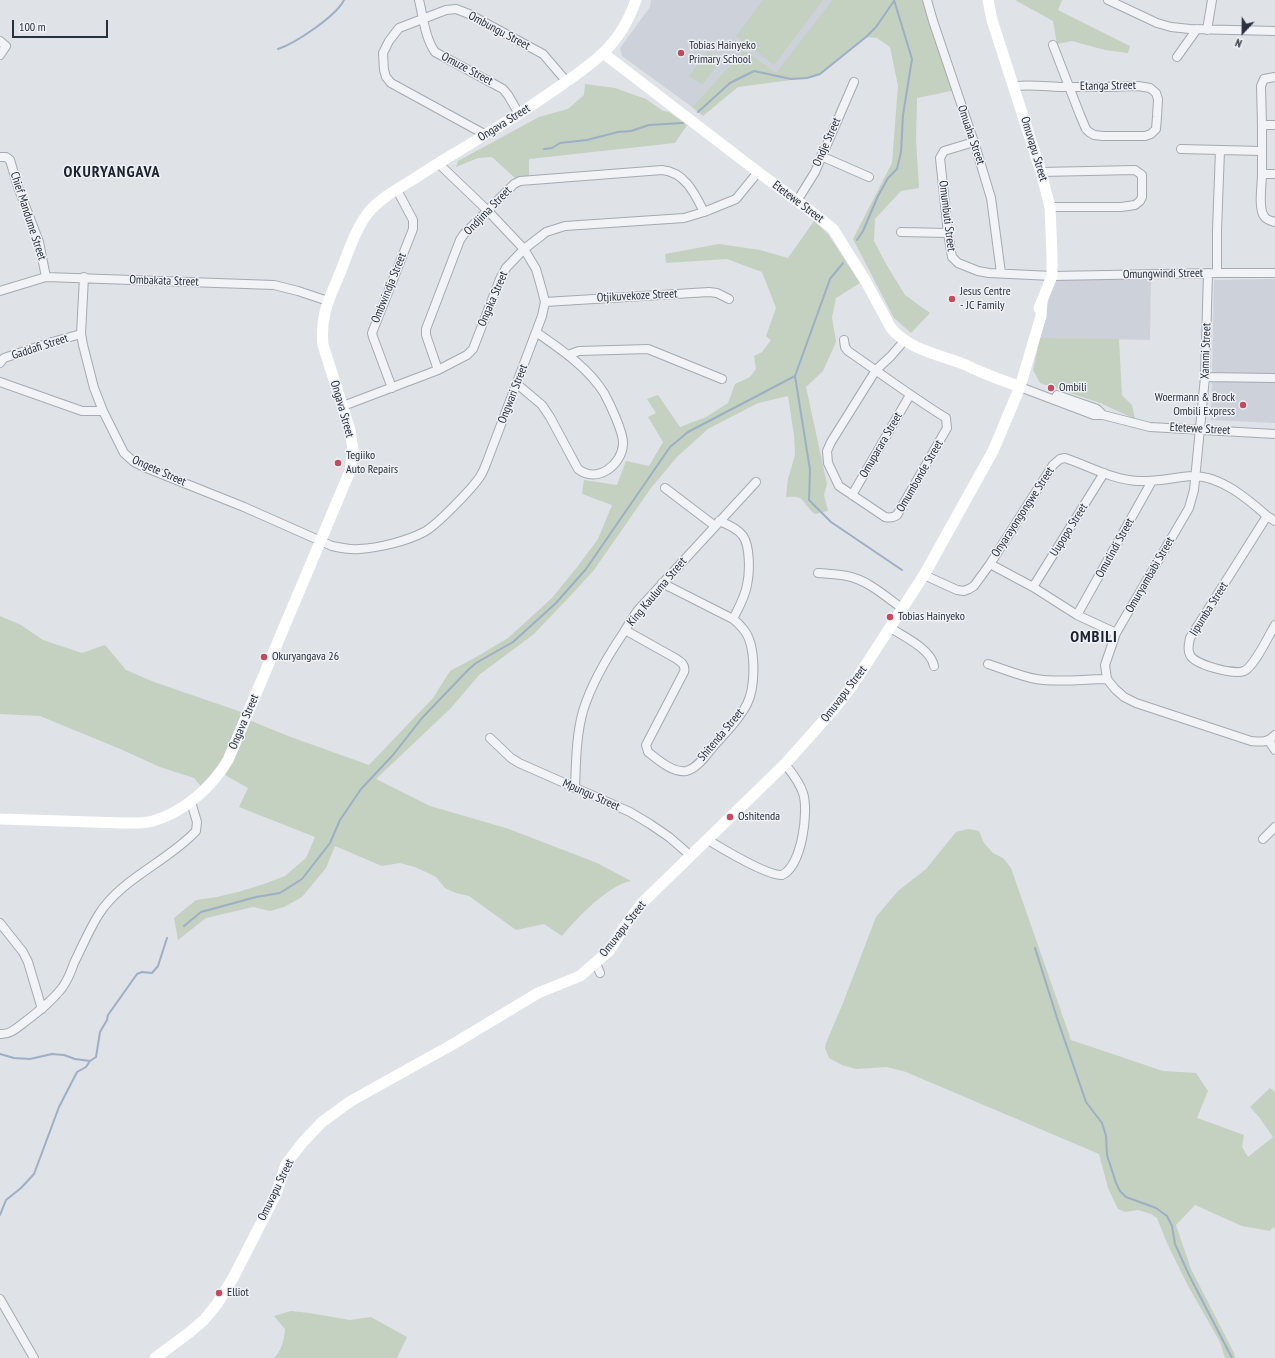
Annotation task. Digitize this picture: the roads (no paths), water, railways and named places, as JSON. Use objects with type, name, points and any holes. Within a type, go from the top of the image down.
[{"type":"street","name":"Omuze Street","points":[[419,0],[430,44],[435,52],[503,89],[519,114]]},
{"type":"street","name":"Ongava Street","points":[[0,820],[140,823],[154,821],[191,802],[209,785],[228,760],[350,471],[353,450],[350,430],[323,345],[321,331],[328,301],[358,228],[369,212],[384,199],[438,163],[486,135],[567,82],[603,53],[629,18],[636,0]]},
{"type":"street","name":"Omuaha Street","points":[[927,0],[991,198],[1001,273]]},
{"type":"street","name":"Omuvapu Street","points":[[155,1358],[194,1328],[217,1304],[233,1278],[276,1194],[286,1164],[303,1142],[322,1122],[351,1101],[455,1044],[538,993],[598,968],[624,927],[642,903],[785,764],[834,709],[852,686],[891,628],[924,575],[993,451],[1002,431],[1003,423],[1019,383],[1035,315],[1052,276],[1050,207],[1041,172],[992,20],[988,0]]},
{"type":"street","points":[[1207,30],[1212,0]]},
{"type":"street","points":[[1114,1],[1157,23],[1171,27],[1207,30],[1275,31]]},
{"type":"street","name":"Ombungu Street","points":[[486,135],[397,87],[386,77],[382,57],[389,41],[399,28],[446,10],[453,9],[469,14],[543,54],[567,82]]},
{"type":"street","points":[[1177,57],[1197,29]]},
{"type":"street","points":[[0,41],[6,46],[0,56]]},
{"type":"street","points":[[1053,45],[1069,87]]},
{"type":"street","name":"Etetewe Street","points":[[603,53],[833,229],[891,328],[904,340],[922,349],[967,365],[978,366],[1019,383],[1097,409],[1103,415],[1150,427],[1275,434]]},
{"type":"street","points":[[1275,77],[1264,79],[1261,86],[1262,212],[1267,219],[1275,222]]},
{"type":"street","name":"Ondje Street","points":[[797,201],[814,172],[854,82]]},
{"type":"street","name":"Etanga Street","points":[[1014,86],[1028,85],[1106,88],[1138,86],[1150,88],[1156,93],[1158,99],[1156,129],[1151,134],[1145,136],[1094,135],[1086,129],[1069,87]]},
{"type":"street","points":[[1262,125],[1275,125]]},
{"type":"street","name":"Omumbuti Street","points":[[974,142],[944,151],[940,158],[952,257],[955,261],[978,271],[989,273],[1052,276]]},
{"type":"street","points":[[1181,149],[1262,151]]},
{"type":"street","points":[[1217,273],[1220,150]]},
{"type":"street","points":[[821,156],[869,177]]},
{"type":"street","name":"Chief Mandume Street","points":[[3,157],[10,160],[18,187],[39,242],[46,277]]},
{"type":"street","name":"Ongwari Street","points":[[320,542],[346,549],[360,549],[394,542],[426,531],[474,485],[481,475],[488,459],[542,316],[545,302],[536,269],[524,249],[488,211],[438,163]]},
{"type":"street","name":"Ondjima Street","points":[[438,370],[426,335],[428,323],[460,240],[464,234],[514,184],[520,181],[668,170],[685,181],[694,191],[704,212]]},
{"type":"street","points":[[1041,172],[1135,170],[1142,175],[1142,197],[1135,205],[1121,207],[1050,207]]},
{"type":"street","name":"Ongaka Street","points":[[342,406],[438,370],[467,355],[473,349],[500,279],[506,268],[524,249],[546,232],[565,226],[684,218],[736,200],[758,172]]},
{"type":"street","points":[[1262,174],[1275,174]]},
{"type":"street","name":"Ombwindja Street","points":[[392,388],[372,332],[413,229],[413,220],[397,190]]},
{"type":"street","points":[[901,232],[948,233]]},
{"type":"street","name":"Xammi Street","points":[[1200,429],[1206,377],[1208,273]]},
{"type":"street","name":"Omungwindi Street","points":[[1052,276],[1275,273]]},
{"type":"street","name":"Ombakata Street","points":[[0,291],[46,277],[84,278],[274,285],[328,301]]},
{"type":"street","name":"Ongete Street","points":[[84,278],[81,334],[83,345],[94,388],[103,411],[124,453],[134,462],[244,507],[320,542]]},
{"type":"street","name":"Otjikuvekoze Street","points":[[545,302],[709,292],[717,293],[729,299]]},
{"type":"street","points":[[517,384],[542,405],[578,469],[590,475],[594,475],[613,467],[617,462],[623,444],[623,437],[603,391],[589,374],[568,355],[536,332]]},
{"type":"street","name":"Gaddafi Street","points":[[0,363],[4,358],[81,334]]},
{"type":"street","points":[[844,340],[845,347],[848,351],[876,370]]},
{"type":"street","name":"Omumbonde Street","points":[[876,370],[910,395],[946,418],[947,428],[901,509],[894,518],[885,517],[839,486],[828,464],[828,451],[831,442],[876,370],[891,356],[904,340]]},
{"type":"street","points":[[568,355],[579,351],[648,349],[722,379]]},
{"type":"street","points":[[1206,377],[1275,378]]},
{"type":"street","points":[[0,382],[82,411],[103,411]]},
{"type":"street","name":"Omuparara Street","points":[[852,495],[910,395]]},
{"type":"street","name":"Omuryambabi Street","points":[[1108,679],[1105,665],[1116,633],[1189,508],[1194,490],[1200,429]]},
{"type":"street","name":"Onyarayongongwe Street","points":[[924,575],[957,590],[964,591],[974,586],[990,564],[1052,465],[1060,459],[1065,458],[1104,473],[1138,481],[1152,481],[1195,476],[1216,481],[1231,488],[1268,516]]},
{"type":"street","name":"Uupopo Street","points":[[1033,587],[1104,473]]},
{"type":"street","name":"Omutindi Street","points":[[1077,615],[1152,481]]},
{"type":"street","name":"King Kauluma Street","points":[[575,788],[576,763],[583,711],[604,664],[633,616],[756,482]]},
{"type":"street","points":[[666,488],[717,524],[740,532],[743,536],[747,544],[747,585],[733,620]]},
{"type":"street","points":[[1268,516],[1275,521]]},
{"type":"street","name":"Iipumba Street","points":[[1268,516],[1190,638],[1188,650],[1189,654],[1191,658],[1228,672],[1244,671],[1253,662],[1275,625]]},
{"type":"street","points":[[990,564],[1033,587],[1077,615],[1116,633]]},
{"type":"street","points":[[818,573],[847,576],[861,581],[903,609]]},
{"type":"street","name":"Shitenda Street","points":[[625,630],[676,658],[685,668],[646,745],[648,752],[666,765],[679,771],[687,771],[693,768],[704,757],[735,722],[748,703],[751,693],[754,666],[748,636],[733,620],[662,583]]},
{"type":"street","points":[[891,628],[929,655],[933,660],[934,666]]},
{"type":"street","points":[[988,664],[1035,679],[1062,681],[1108,679],[1119,694],[1136,703],[1251,741],[1260,742],[1272,738],[1275,750]]},
{"type":"street","name":"Mpungu Street","points":[[490,738],[507,755],[519,763],[630,812],[669,837],[691,856]]},
{"type":"street","points":[[708,840],[770,873],[782,875],[790,870],[797,857],[803,839],[805,819],[803,794],[797,779],[785,764]]},
{"type":"street","points":[[0,1041],[3,1034],[42,1009],[63,987],[87,935],[99,913],[110,900],[130,883],[176,849],[196,831],[197,822],[191,802]]},
{"type":"street","points":[[1264,840],[1275,827]]},
{"type":"street","points":[[0,923],[23,952],[28,962],[42,1009]]},
{"type":"street","points":[[0,1299],[34,1358]]},
{"type":"waterway","points":[[278,49],[295,41],[315,28],[333,14],[344,0]]},
{"type":"waterway","points":[[857,240],[863,231],[878,196],[888,178],[897,169],[901,152],[903,115],[912,59],[894,0]]},
{"type":"waterway","points":[[698,112],[730,83],[754,71],[791,79],[807,78],[820,74],[866,37],[876,27],[894,1]]},
{"type":"waterway","points":[[544,149],[552,148],[560,143],[587,140],[618,132],[631,131],[649,125],[683,123]]},
{"type":"waterway","points":[[843,263],[830,279],[795,376],[810,470],[809,500],[831,522],[902,570]]},
{"type":"waterway","points":[[184,926],[201,912],[256,897],[280,893],[302,879],[330,843],[340,820],[361,789],[393,755],[422,718],[476,663],[513,642],[556,603],[586,569],[670,447],[688,432],[795,376]]},
{"type":"waterway","points":[[0,1215],[6,1200],[21,1188],[34,1174],[59,1107],[77,1072],[86,1067],[90,1061],[96,1057],[100,1032],[107,1020],[108,1015],[137,974],[142,972],[152,973],[158,966],[167,938]]},
{"type":"waterway","points":[[1035,948],[1086,1102],[1102,1123],[1106,1136],[1107,1155],[1116,1183],[1120,1191],[1126,1197],[1156,1208],[1167,1216],[1172,1226],[1175,1244],[1189,1275],[1232,1358]]},
{"type":"waterway","points":[[0,1054],[14,1058],[30,1059],[52,1054],[90,1061]]},
{"type":"place","name":"Tobias Hainyeko Primary School","points":[[681,53]]},
{"type":"place","name":"Jesus Centre - JC Family","points":[[952,299]]},
{"type":"place","name":"Ombili","points":[[1051,388]]},
{"type":"place","name":"Woermann & Brock Ombili Express","points":[[1243,405]]},
{"type":"place","name":"Tegiiko Auto Repairs","points":[[338,463]]},
{"type":"place","name":"Tobias Hainyeko","points":[[890,617]]},
{"type":"place","name":"Okuryangava 26","points":[[264,657]]},
{"type":"place","name":"Oshitenda","points":[[730,817]]},
{"type":"place","name":"Elliot","points":[[219,1293]]},
{"type":"district","name":"OKURYANGAVA","points":[[112,172]]},
{"type":"district","name":"OMBILI","points":[[1094,637]]}]
